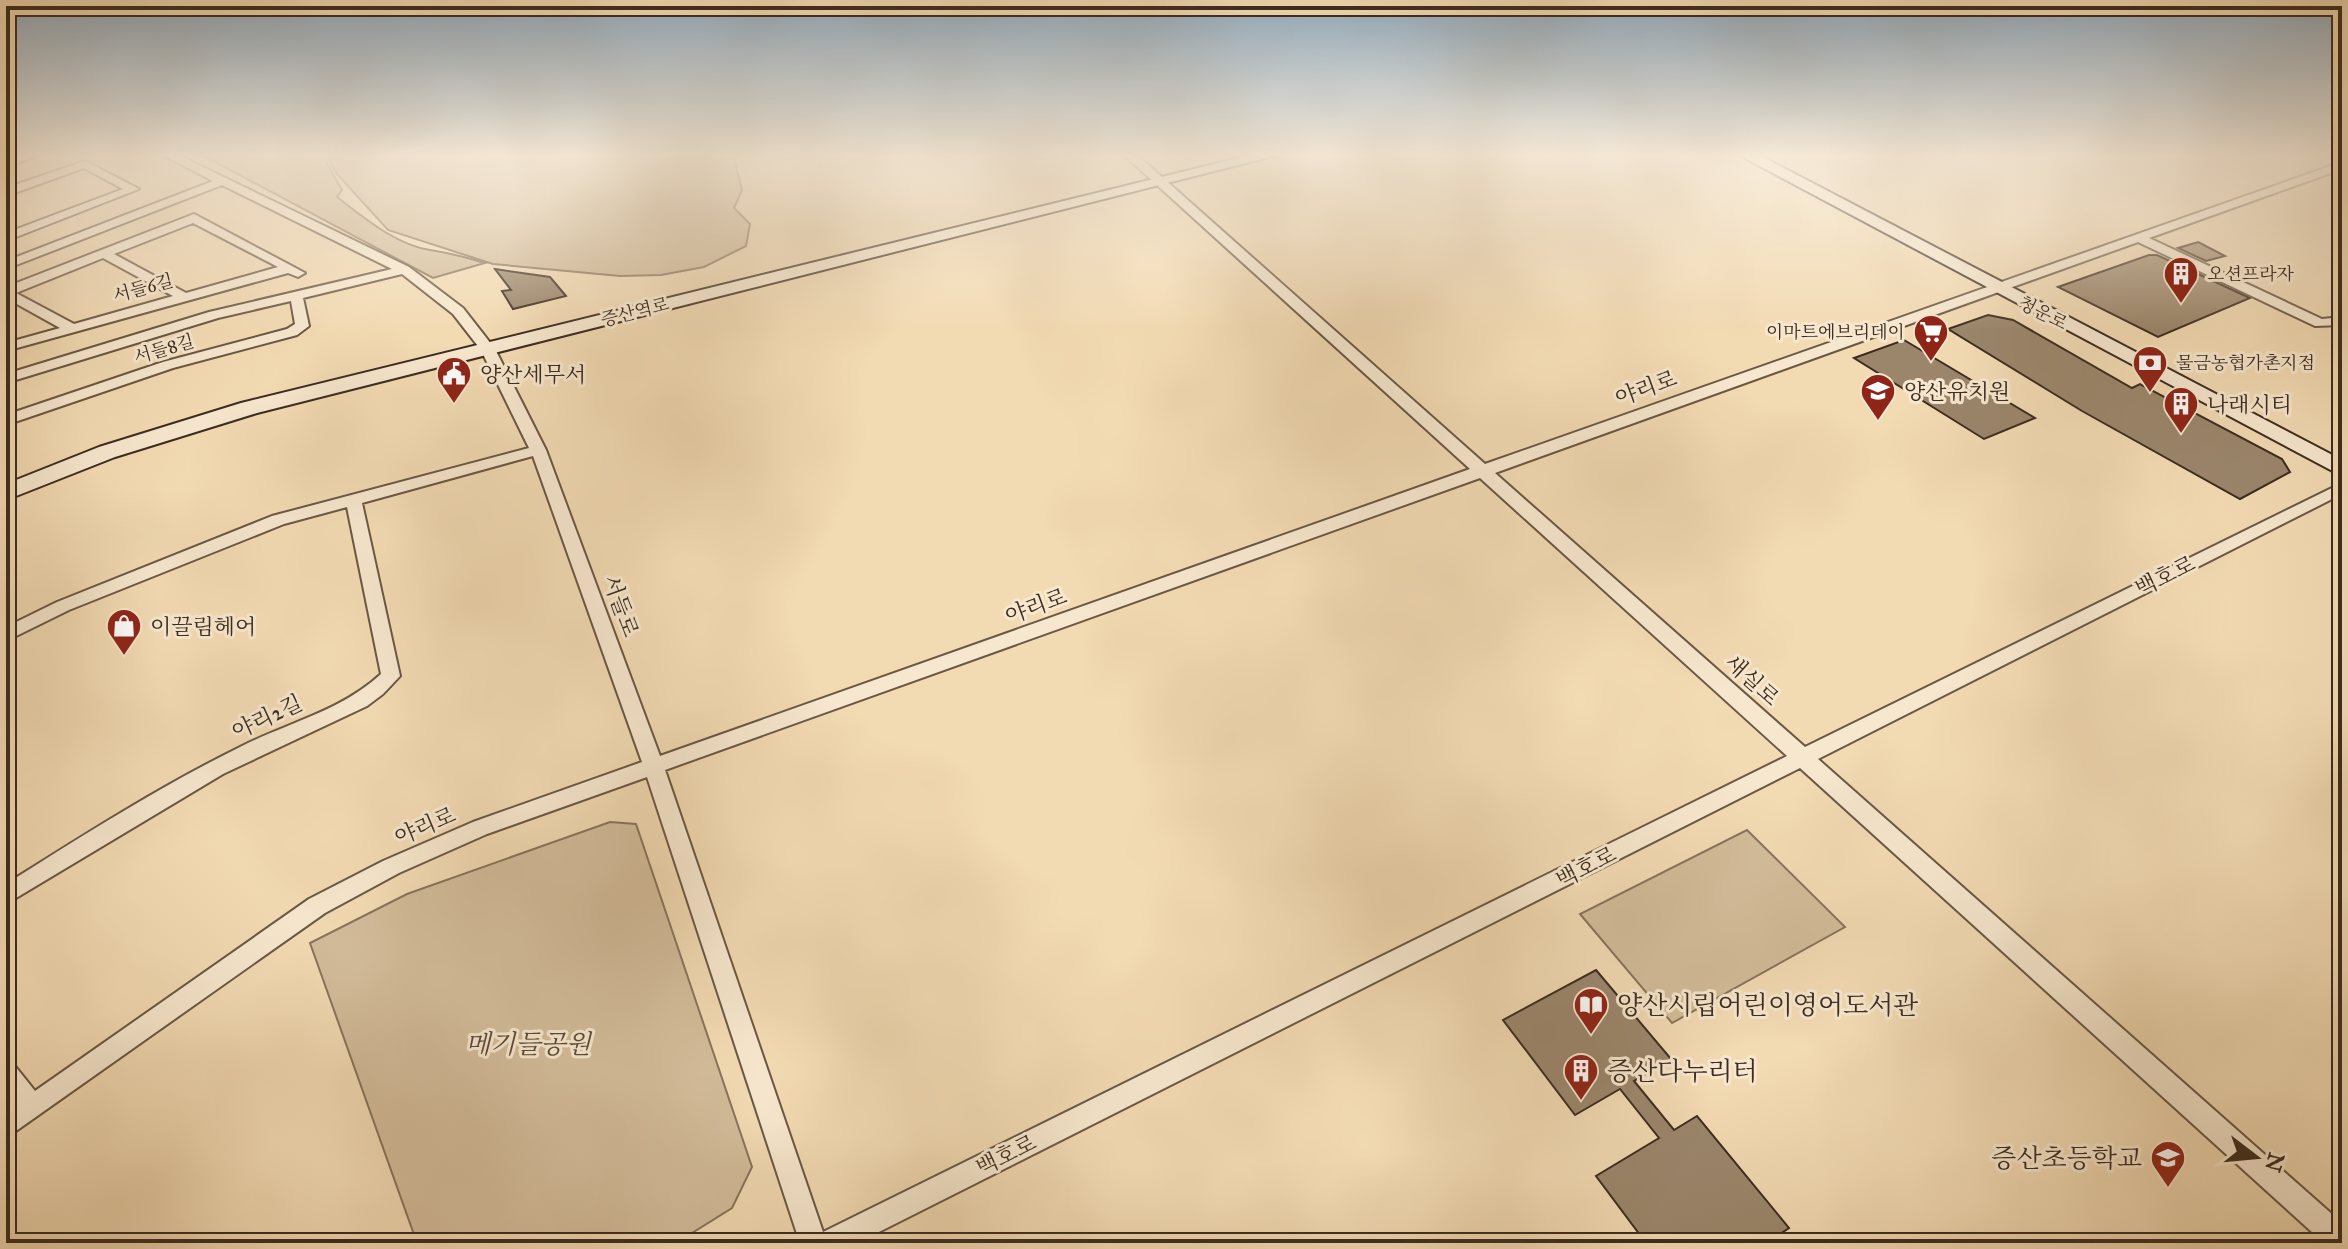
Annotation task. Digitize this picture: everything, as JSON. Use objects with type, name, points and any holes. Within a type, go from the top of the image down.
[{"type":"street","points":[[6,237],[69,213]]},
{"type":"street","points":[[6,265],[140,213]]},
{"type":"street","name":"서들로","points":[[289,213],[404,270],[458,311],[488,349],[538,450],[654,767],[813,1243]]},
{"type":"street","name":"증산역로","points":[[6,493],[168,432],[249,408],[1032,213]]},
{"type":"street","name":"새실로","points":[[1197,213],[2342,1241]]},
{"type":"street","name":"청운로","points":[[1856,213],[2342,469]]},
{"type":"street","name":"야리로","points":[[6,1126],[317,906],[391,867],[480,828],[2205,213]]},
{"type":"street","name":"서들6길","points":[[6,292],[194,218],[294,270],[182,296],[6,347]]},
{"type":"street","points":[[2137,237],[2320,323],[2342,321]]},
{"type":"street","points":[[104,254],[182,296]]},
{"type":"street","name":"서들8길","points":[[6,379],[124,340],[296,294],[404,270]]},
{"type":"street","points":[[6,292],[69,327]]},
{"type":"street","name":"서들8길","points":[[6,420],[168,365],[292,332],[302,326],[296,294]]},
{"type":"street","points":[[6,357],[29,371]]},
{"type":"street","points":[[6,635],[63,606],[278,520],[538,450]]},
{"type":"street","name":"백호로","points":[[829,1243],[2342,488]]},
{"type":"street","name":"야리2길","points":[[6,895],[250,750],[374,694],[391,676],[353,498]]},
{"type":"street","points":[[6,1074],[33,1107]]},
{"type":"green space","points":[[311,213],[359,213],[380,229],[417,247],[485,263],[433,278]]},
{"type":"green space","points":[[373,213],[739,213],[750,224],[746,246],[704,267],[661,275],[620,276],[493,264],[388,230]]},
{"type":"green space","name":"메기들공원","points":[[610,822],[636,824],[752,1167],[732,1208],[676,1243],[417,1243],[310,943],[407,894]]},
{"type":"green space","points":[[1747,830],[1845,927],[1672,1023],[1580,914]]},
{"type":"building","points":[[2198,242],[2225,256],[2206,261],[2178,248]]},
{"type":"building","points":[[2149,255],[2157,255],[2250,298],[2158,337],[2058,287]]},
{"type":"building","points":[[495,269],[550,277],[566,296],[513,309],[502,291],[511,290]]},
{"type":"building","points":[[1988,315],[2013,320],[2132,388],[2140,384],[2282,459],[2290,472],[2240,499],[2082,411],[1948,329]]},
{"type":"building","points":[[1904,340],[2035,418],[1984,439],[1854,358]]},
{"type":"building","name":"증산다누리터","points":[[1596,970],[1671,1059],[1634,1081],[1674,1130],[1697,1116],[1789,1228],[1767,1243],[1646,1243],[1596,1176],[1659,1138],[1620,1089],[1575,1115],[1503,1020]]},
{"type":"place","name":"오션프라자","points":[[2181,305]]},
{"type":"place","name":"이마트에브리데이","points":[[1931,363]]},
{"type":"place","name":"물금농협가촌지점","points":[[2150,394]]},
{"type":"place","name":"양산세무서","points":[[454,405]]},
{"type":"place","name":"양산유치원","points":[[1878,422]]},
{"type":"place","name":"나래시티","points":[[2181,435]]},
{"type":"place","name":"이끌림헤어","points":[[124,657]]},
{"type":"place","name":"양산시립어린이영어도서관","points":[[1591,1036]]},
{"type":"place","name":"증산다누리터","points":[[1581,1102]]},
{"type":"place","name":"증산초등학교","points":[[2168,1189]]}]
